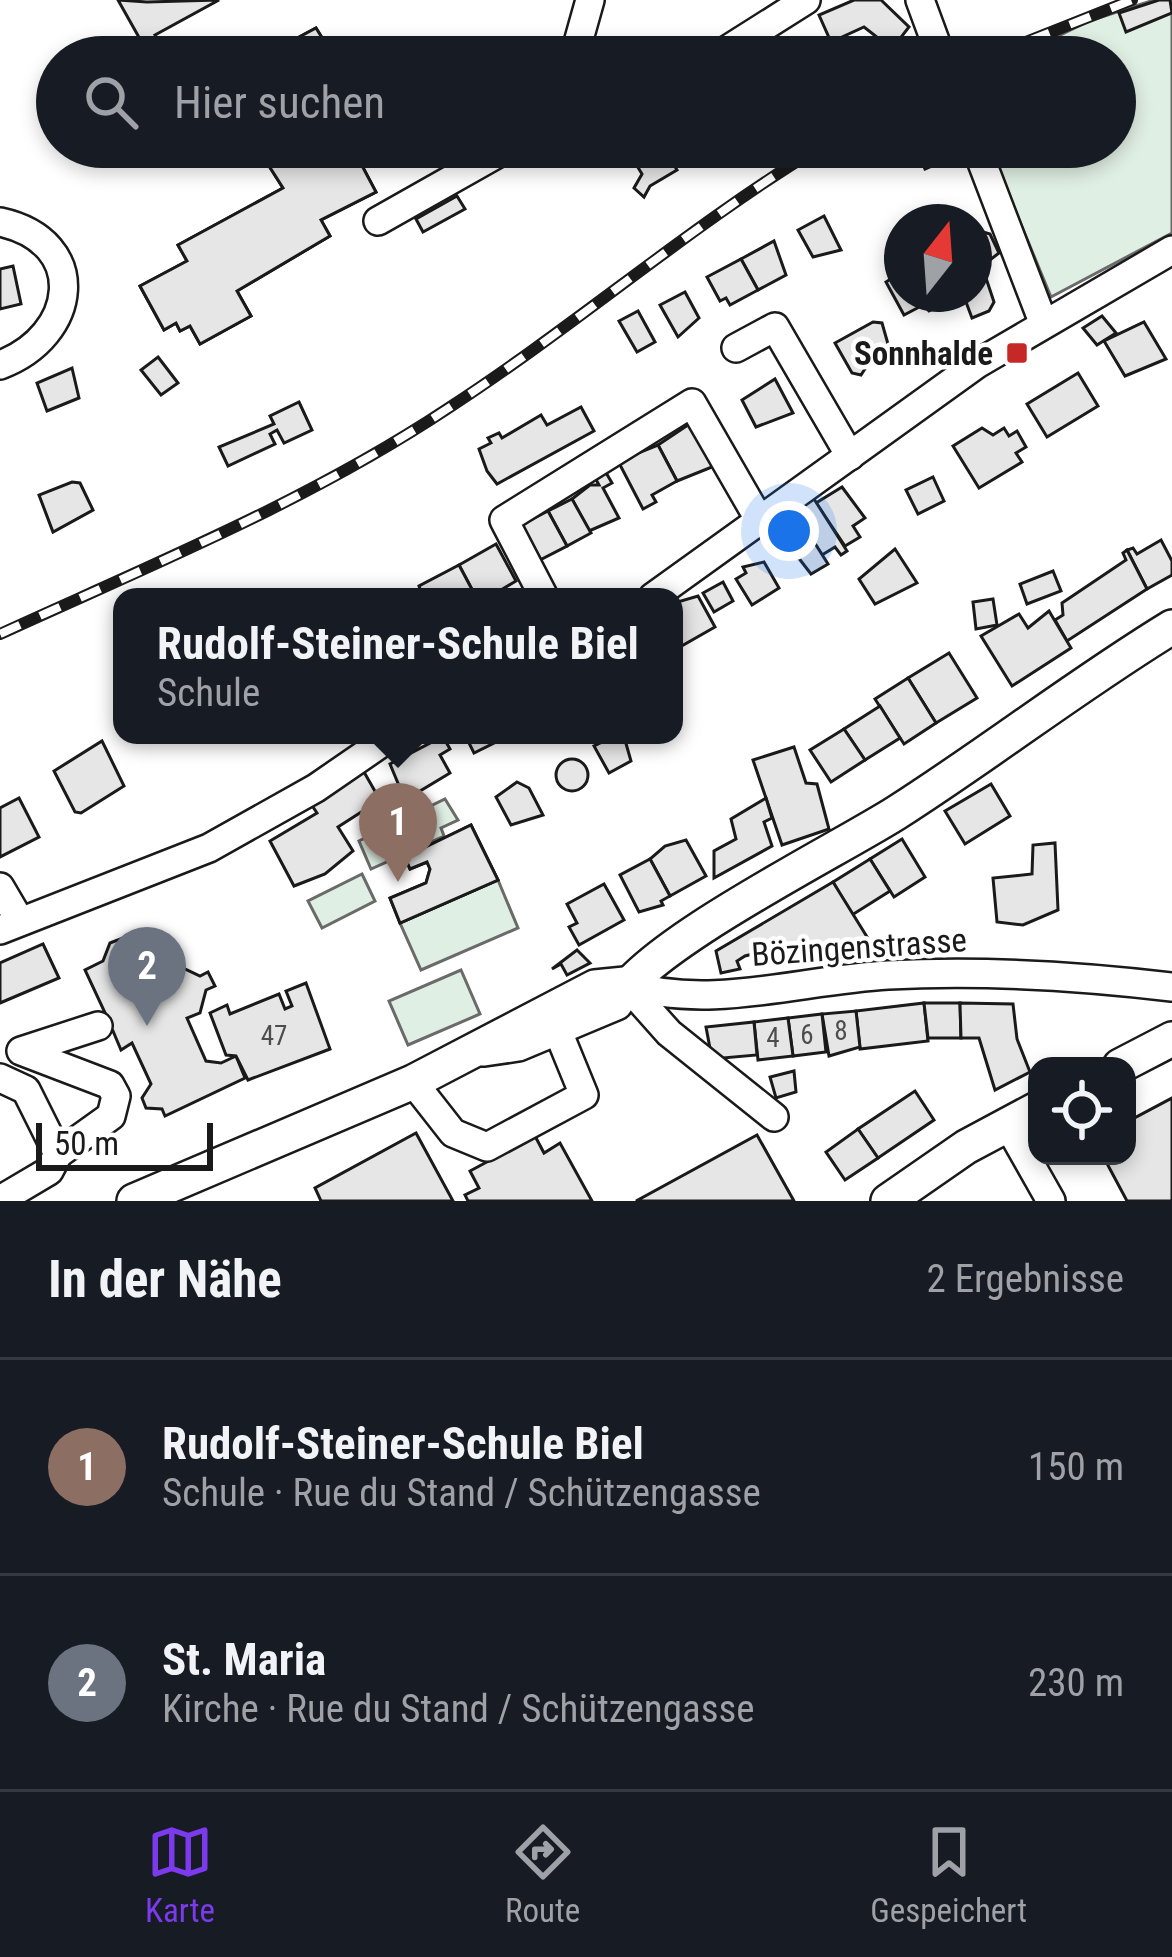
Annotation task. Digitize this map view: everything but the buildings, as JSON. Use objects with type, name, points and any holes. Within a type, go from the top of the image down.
[{"type":"main road","points":[[484,1049],[512,1027],[595,987],[625,984],[899,811],[1172,627]]},
{"type":"main road","points":[[134,1201],[172,1194],[484,1049],[557,1029],[616,1003],[625,984]]},
{"type":"main road","points":[[1136,1058],[1172,1039]]},
{"type":"main road","points":[[888,1201],[1022,1117]]},
{"type":"street","points":[[580,36],[590,0]]},
{"type":"street","points":[[749,36],[806,0]]},
{"type":"street","points":[[920,0],[933,36]]},
{"type":"street","points":[[378,221],[472,168]]},
{"type":"street","points":[[984,168],[1042,322]]},
{"type":"street","points":[[0,223],[45,245],[60,273],[64,307],[38,346],[0,365]]},
{"type":"street","points":[[665,588],[1042,322],[1172,250]]},
{"type":"street","points":[[736,348],[775,327],[850,455]]},
{"type":"street","points":[[539,588],[504,520],[692,403],[760,521]]},
{"type":"street","points":[[0,887],[10,926],[209,848],[316,788],[380,744]]},
{"type":"street","name":"Bözingenstrasse","points":[[625,984],[677,998],[942,974],[1172,987]]},
{"type":"street","points":[[625,984],[669,1033],[774,1118]]},
{"type":"street","points":[[0,1200],[50,1171],[58,1154],[111,1116],[116,1096],[110,1085],[21,1052],[98,1027]]},
{"type":"street","points":[[413,1082],[453,1133],[487,1147],[584,1095],[557,1029]]},
{"type":"street","points":[[0,1078],[26,1090],[58,1154]]},
{"type":"street","points":[[1022,1117],[1051,1201]]},
{"type":"green space","points":[[1154,0],[1172,0],[1172,233],[1051,297],[998,168],[1136,168],[1136,36],[1059,36]]},
{"type":"green space","points":[[445,799],[458,820],[441,828],[444,836],[371,869],[359,841]]},
{"type":"green space","points":[[362,874],[375,901],[322,928],[308,901]]},
{"type":"green space","points":[[498,880],[518,928],[421,970],[400,923]]},
{"type":"green space","points":[[461,970],[480,1014],[408,1045],[389,1001]]},
{"type":"railway","points":[[1041,36],[1132,0]]},
{"type":"railway","points":[[0,634],[228,530],[394,442],[494,377],[787,168]]},
{"type":"place","name":"Sonnhalde","points":[[1017,353]]},
{"type":"place","name":"Rudolf-Steiner-Schule Biel","points":[[398,882]]},
{"type":"place","name":"St. Maria","points":[[147,1026]]}]
